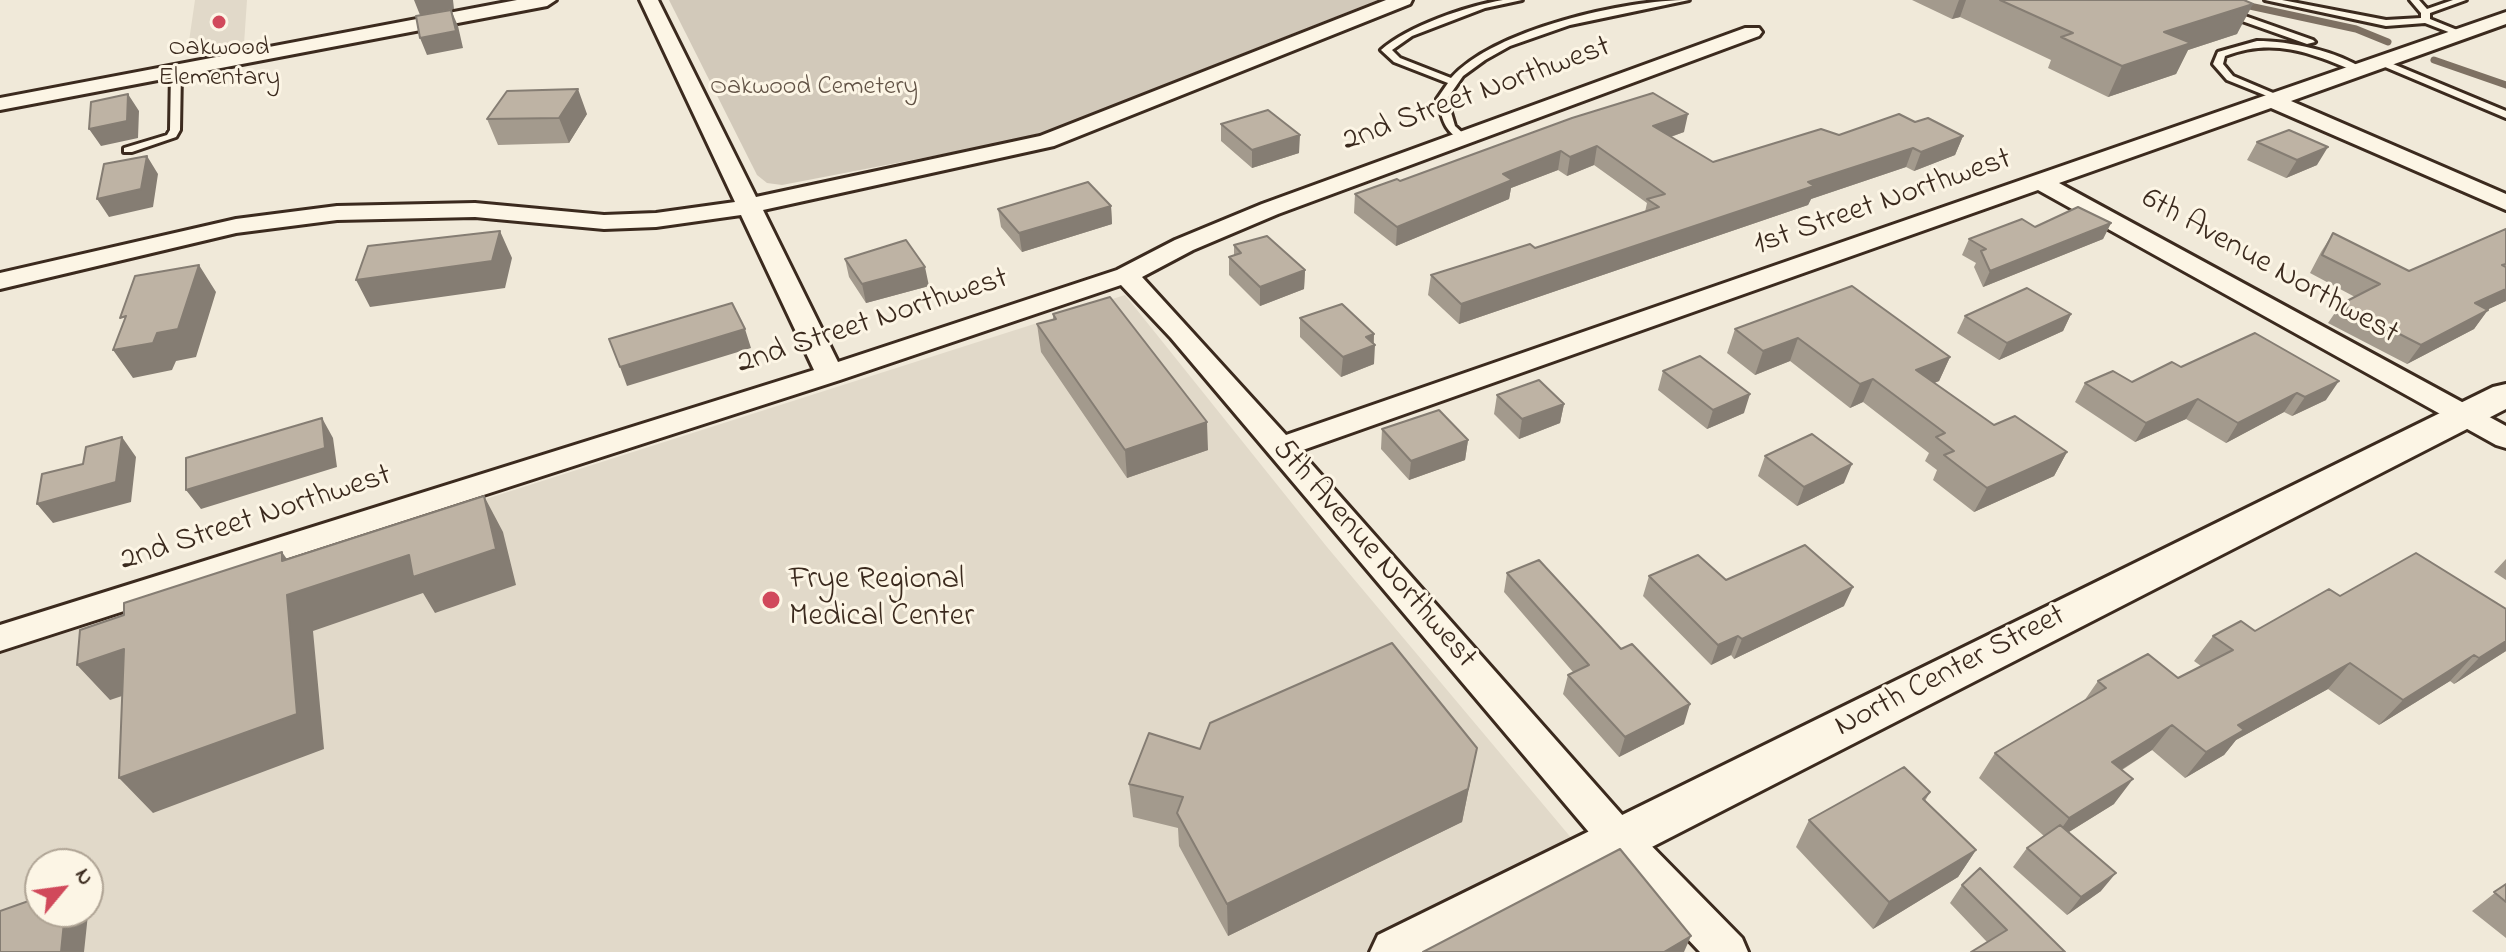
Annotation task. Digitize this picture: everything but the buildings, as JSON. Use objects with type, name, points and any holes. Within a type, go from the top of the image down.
[{"type":"street","points":[[0,104],[547,0]]},
{"type":"street","points":[[649,0],[830,374]]},
{"type":"street","points":[[0,281],[236,226],[325,214],[475,210],[604,222],[691,217],[1046,141],[1403,0]]},
{"type":"street","name":"1st Street Northwest","points":[[1280,448],[2506,18]]},
{"type":"street","name":"2nd Street Northwest","points":[[0,638],[830,374],[1126,275],[1184,245],[1752,32]]},
{"type":"street","points":[[2276,99],[2506,203]]},
{"type":"street","name":"6th Avenue Northwest","points":[[2040,182],[2506,438]]},
{"type":"street","name":"5th Avenue Northwest","points":[[1126,275],[1180,332],[1618,838],[1727,952]]},
{"type":"street","name":"North Center Street","points":[[1396,952],[2506,395]]},
{"type":"lane","points":[[1454,82],[1397,60],[1386,50],[1409,34],[1483,6],[1518,0]]},
{"type":"lane","points":[[1463,138],[1450,127],[1442,99],[1460,74],[1501,47],[1562,24],[1685,0]]},
{"type":"lane","points":[[2269,0],[2386,23],[2426,16],[2462,0]]},
{"type":"lane","points":[[2414,0],[2426,16],[2462,34]]},
{"type":"lane","points":[[2218,10],[2506,115]]},
{"type":"lane","points":[[2276,99],[2230,78],[2218,64],[2221,54],[2240,45],[2264,41],[2372,65]]},
{"type":"lane","points":[[128,150],[171,137],[175,130],[176,71]]},
{"type":"shaded area","name":"Oakwood Elementary","points":[[195,0],[247,0],[244,44],[187,55]]},
{"type":"shaded area","name":"Frye Regional Medical Center","points":[[1125,295],[1327,547],[1667,952],[0,952],[0,654]]},
{"type":"green space","name":"Oakwood Cemetery","points":[[669,0],[1378,0],[1047,131],[1006,142],[782,185],[767,183],[757,175]]},
{"type":"waterway","points":[[2222,0],[2356,29],[2388,42]]},
{"type":"waterway","points":[[2434,60],[2506,85]]},
{"type":"place","name":"Oakwood Elementary","points":[[219,22]]},
{"type":"place","name":"Frye Regional Medical Center","points":[[771,600]]}]
